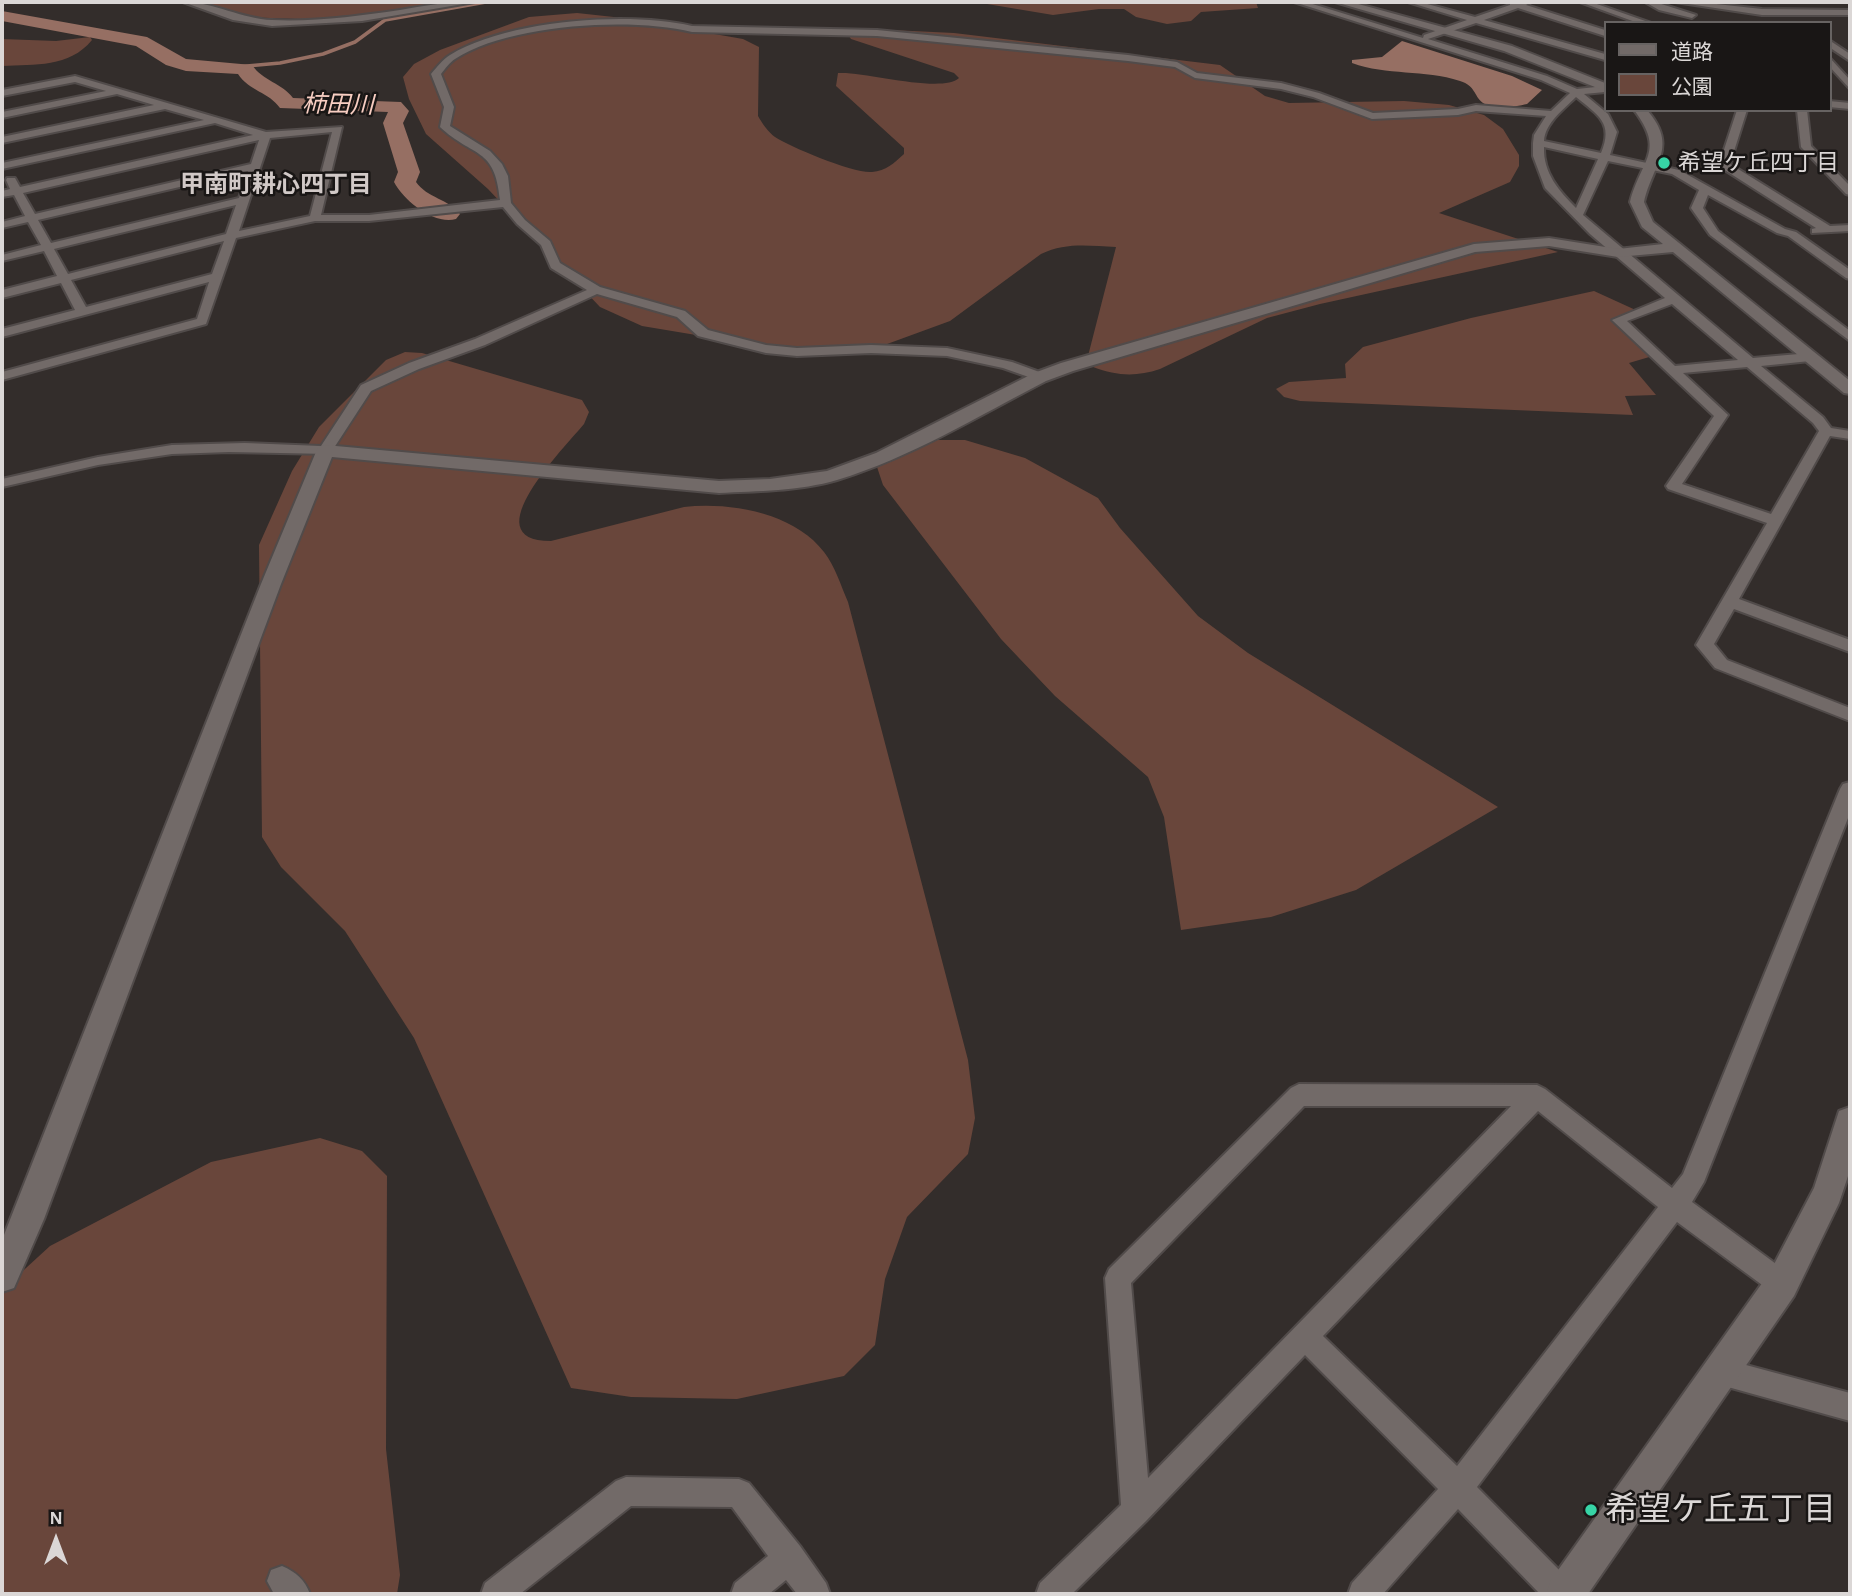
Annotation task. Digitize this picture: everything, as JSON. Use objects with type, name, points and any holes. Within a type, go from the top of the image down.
[{"type":"street","points":[[187,2],[236,18],[272,23],[362,18],[471,2]]},
{"type":"street","points":[[1298,2],[1526,71],[1576,92],[1605,117],[1612,132],[1605,156],[1578,215]]},
{"type":"street","points":[[1340,2],[1574,71],[1604,87]]},
{"type":"street","points":[[1412,2],[1604,57]]},
{"type":"street","points":[[1503,2],[1604,33]]},
{"type":"street","points":[[1423,38],[1527,2]]},
{"type":"street","points":[[1584,2],[1641,21]]},
{"type":"street","points":[[1649,2],[1662,8],[1705,17]]},
{"type":"street","points":[[1679,2],[1786,13],[1850,13]]},
{"type":"street","points":[[1770,2],[1797,21]]},
{"type":"street","points":[[1822,2],[1850,21]]},
{"type":"street","points":[[1040,377],[1007,365],[947,352],[871,349],[797,352],[766,349],[703,332],[681,314],[596,290],[555,265],[547,243],[521,222],[506,203],[503,176],[498,166],[486,153],[445,127],[449,107],[436,74],[439,66],[478,43],[559,25],[648,20],[671,22],[692,29],[877,33],[1128,58],[1177,65],[1195,75],[1281,86],[1316,95],[1372,117],[1458,112],[1476,108],[1553,114]]},
{"type":"street","points":[[1831,44],[1850,58]]},
{"type":"street","points":[[1831,62],[1850,86]]},
{"type":"street","points":[[2,93],[75,79],[267,135]]},
{"type":"street","points":[[1604,88],[1576,92],[1553,114],[1539,135],[1538,156],[1550,188],[1618,253],[1749,362],[1826,431],[1850,435]]},
{"type":"street","points":[[2,115],[119,91]]},
{"type":"street","points":[[1831,104],[1850,106]]},
{"type":"street","points":[[2,140],[166,105]]},
{"type":"street","points":[[1645,112],[1658,140],[1653,166],[1638,194],[1638,209],[1652,230],[1850,389]]},
{"type":"street","points":[[1741,112],[1724,166],[1828,230]]},
{"type":"street","points":[[1802,112],[1806,147],[1850,192]]},
{"type":"street","points":[[82,312],[2,165],[216,120]]},
{"type":"street","points":[[2,194],[267,135],[338,129],[315,218]]},
{"type":"street","points":[[2,376],[202,321],[267,135]]},
{"type":"street","points":[[1538,143],[1675,172],[1781,231],[1792,234],[1850,275]]},
{"type":"street","points":[[2,225],[256,166]]},
{"type":"street","points":[[1705,187],[1697,208],[1714,233],[1850,337]]},
{"type":"street","points":[[2,258],[244,200]]},
{"type":"street","points":[[2,294],[231,236],[315,218],[369,218],[395,213],[434,212],[506,203]]},
{"type":"street","points":[[1792,234],[1850,229]]},
{"type":"street","points":[[2,483],[121,457],[194,448],[262,447],[653,483],[770,485],[830,476],[883,457],[1040,377],[1474,248],[1549,242],[1618,253],[1673,247]]},
{"type":"street","points":[[2,333],[218,276]]},
{"type":"street","points":[[2,1276],[33,1206],[266,597],[325,451],[366,388],[414,366],[480,342],[596,290]]},
{"type":"street","points":[[1674,299],[1618,320],[1721,415],[1673,486],[1774,520]]},
{"type":"street","points":[[1673,370],[1810,357]]},
{"type":"street","points":[[1826,431],[1705,645],[1721,664],[1850,715]]},
{"type":"street","points":[[1731,602],[1850,644]]},
{"type":"street","points":[[1363,1594],[1458,1488],[1692,1182],[1850,789]]},
{"type":"street","points":[[1136,1511],[1118,1278],[1299,1095],[1537,1096],[1675,1205],[1782,1284]]},
{"type":"street","points":[[1051,1594],[1136,1511],[1537,1096]]},
{"type":"street","points":[[1304,1336],[1563,1594],[1782,1284],[1828,1192],[1850,1121]]},
{"type":"street","points":[[1720,1372],[1850,1407]]},
{"type":"street","points":[[496,1594],[626,1491],[739,1493],[815,1594]]},
{"type":"street","points":[[746,1594],[789,1557]]},
{"type":"green space","points":[[191,2],[458,2],[329,20],[241,17]]},
{"type":"green space","points":[[975,2],[1256,2],[1258,8],[1201,12],[1191,21],[1167,24],[1136,17],[1124,9],[1099,9],[1053,15]]},
{"type":"green space","points":[[577,13],[623,18],[743,39],[759,47],[758,116],[768,130],[775,137],[808,153],[872,172],[889,166],[904,154],[904,148],[836,86],[838,73],[936,84],[959,78],[954,73],[851,39],[849,36],[854,32],[871,29],[954,33],[1220,65],[1265,96],[1289,103],[1404,101],[1449,105],[1484,115],[1503,129],[1519,155],[1519,166],[1510,182],[1439,213],[1558,252],[1267,318],[1160,369],[1135,374],[1118,374],[1093,367],[1088,356],[1116,247],[1069,246],[1050,250],[950,321],[868,351],[814,351],[750,344],[642,326],[600,307],[488,189],[426,134],[409,99],[403,77],[414,64],[440,50],[529,17]]},
{"type":"green space","points":[[90,37],[92,40],[83,49],[62,60],[2,66],[2,39],[56,41]]},
{"type":"green space","points":[[1594,291],[1640,312],[1619,320],[1656,355],[1629,363],[1656,395],[1625,396],[1633,415],[1300,401],[1284,397],[1276,389],[1289,382],[1346,378],[1345,364],[1363,347],[1471,318]]},
{"type":"green space","points":[[405,352],[422,353],[582,400],[589,412],[584,424],[545,471],[522,510],[520,526],[529,537],[551,541],[684,507],[721,506],[760,513],[796,528],[824,552],[838,576],[848,602],[968,1060],[975,1118],[968,1154],[907,1217],[885,1279],[875,1345],[844,1376],[737,1399],[631,1397],[571,1388],[414,1038],[345,931],[281,867],[262,837],[259,545],[292,471],[319,427],[386,360]]},
{"type":"green space","points":[[933,440],[965,440],[1025,458],[1098,498],[1120,528],[1198,616],[1248,653],[1498,807],[1356,890],[1271,917],[1181,930],[1164,817],[1148,777],[1055,696],[1001,639],[883,485],[876,464]]},
{"type":"green space","points":[[320,1138],[362,1151],[387,1176],[386,1449],[400,1575],[397,1594],[2,1594],[2,1290],[50,1246],[211,1162]]},
{"type":"shaded area","points":[[1402,41],[1512,76],[1542,90],[1527,104],[1492,107],[1483,103],[1469,85],[1460,81],[1433,75],[1379,70],[1352,63],[1352,60],[1382,57]]},
{"type":"waterway","points":[[236,67],[280,63],[323,54],[355,42],[385,20],[486,2]]},
{"type":"waterway","name":"柿田川","points":[[2,16],[141,41],[169,59],[186,65],[245,69],[254,81],[277,93],[287,104],[394,106],[399,111],[393,123],[409,172],[405,182],[418,198],[448,214]]},
{"type":"place","name":"希望ケ丘四丁目","points":[[1664,163]]},
{"type":"place","name":"希望ケ丘五丁目","points":[[1591,1510]]},
{"type":"district","name":"甲南町耕心四丁目","points":[[276,185]]}]
